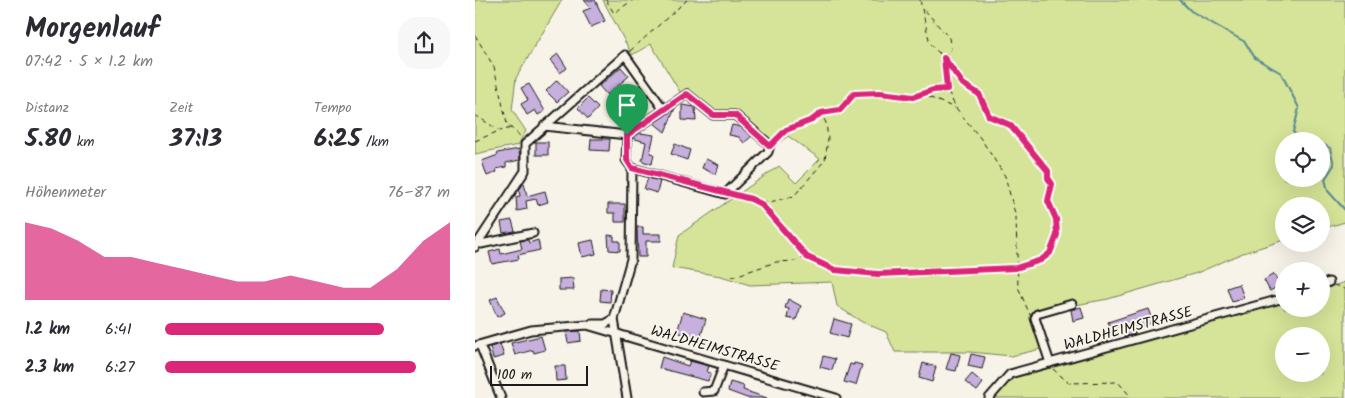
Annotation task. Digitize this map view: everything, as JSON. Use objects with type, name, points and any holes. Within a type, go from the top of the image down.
[{"type":"street","points":[[477,245],[525,171],[525,144],[625,55],[664,110]]},
{"type":"street","points":[[544,126],[627,135],[687,94],[713,115],[735,115],[770,146],[768,152],[725,194],[632,168]]},
{"type":"street","points":[[627,135],[627,160],[632,168],[631,259],[614,319],[627,398]]},
{"type":"street","points":[[477,245],[533,233]]},
{"type":"street","name":"WALDHEIMSTRASSE","points":[[989,398],[1010,374],[1275,300]]},
{"type":"street","points":[[1050,363],[1035,318],[1037,314],[1072,304]]},
{"type":"street","name":"WALDHEIMSTRASSE","points":[[478,345],[531,330],[605,324],[614,319]]},
{"type":"street","name":"WALDHEIMSTRASSE","points":[[587,325],[836,398]]},
{"type":"street","points":[[478,345],[501,398]]},
{"type":"street","points":[[703,392],[715,391],[724,365]]},
{"type":"path","points":[[606,0],[615,13],[633,0]]},
{"type":"path","points":[[625,55],[687,0]]},
{"type":"path","points":[[725,194],[751,199],[761,204],[807,257],[835,270],[878,274],[1016,268],[1041,260],[1050,253],[1057,235],[1056,219],[1048,201],[1052,184],[1048,178],[1048,171],[1010,125],[989,116],[979,94],[963,84],[944,58],[930,44],[920,0]]},
{"type":"path","points":[[923,8],[949,38],[951,49],[944,58],[947,89],[956,108],[981,139],[1005,176],[1016,216],[1017,287],[1028,314],[1035,318]]},
{"type":"path","points":[[475,34],[494,67],[507,124],[521,137],[525,144]]},
{"type":"path","points":[[770,146],[786,130],[812,120],[821,113],[840,110],[854,94],[880,93],[913,97],[933,90],[947,89]]},
{"type":"path","points":[[921,94],[956,108]]},
{"type":"path","points":[[761,204],[794,196],[825,160],[828,139],[826,123],[821,113]]},
{"type":"path","points":[[475,115],[499,131]]},
{"type":"path","points":[[475,141],[511,128]]},
{"type":"path","points":[[732,277],[776,262],[795,261],[807,257]]},
{"type":"path","points":[[1330,282],[1345,289]]},
{"type":"path","points":[[1050,363],[1054,372],[1069,383],[1117,382],[1132,398]]},
{"type":"green space","points":[[475,0],[562,0],[516,78],[512,110],[526,131],[518,145],[475,154]]},
{"type":"green space","points":[[603,0],[1345,0],[1345,222],[1330,226],[1330,197],[1275,197],[1275,243],[1243,253],[1197,273],[1108,299],[1031,313],[1041,349],[1011,356],[970,352],[895,352],[886,332],[862,322],[837,306],[832,282],[750,285],[721,276],[672,268],[679,235],[779,166],[796,183],[820,159],[788,136],[776,145],[738,112],[714,111],[689,90],[680,92],[651,44],[632,55]]},
{"type":"green space","points":[[1345,282],[1345,398],[994,398],[1011,378],[1275,305],[1275,317],[1330,317],[1330,287]]},
{"type":"building","points":[[584,0],[595,0],[605,21],[591,27],[583,11],[591,8]]},
{"type":"building","points":[[558,54],[567,68],[560,73],[550,60]]},
{"type":"building","points":[[621,67],[629,76],[607,95],[599,86]]},
{"type":"building","points":[[557,80],[568,92],[557,102],[546,91]]},
{"type":"building","points":[[529,84],[545,111],[538,115],[535,110],[527,115],[521,104],[528,100],[521,88]]},
{"type":"building","points":[[634,94],[647,96],[646,109],[632,107]]},
{"type":"building","points":[[588,98],[598,108],[588,119],[578,108]]},
{"type":"building","points":[[682,105],[695,107],[696,121],[682,120]]},
{"type":"building","points":[[675,108],[665,132],[654,123]]},
{"type":"building","points":[[732,125],[741,127],[752,136],[744,143],[739,137],[729,135]]},
{"type":"building","points":[[640,133],[654,135],[650,153],[654,154],[652,164],[642,161],[646,142],[632,138]]},
{"type":"building","points":[[591,139],[610,139],[609,151],[590,150]]},
{"type":"building","points":[[536,142],[548,142],[548,155],[536,155]]},
{"type":"building","points":[[675,144],[690,150],[687,160],[671,154]]},
{"type":"building","points":[[519,149],[520,160],[506,163],[506,167],[496,169],[497,172],[487,176],[482,161],[498,155],[497,153]]},
{"type":"building","points":[[706,159],[719,165],[715,174],[702,168]]},
{"type":"building","points":[[648,178],[660,181],[657,193],[644,189]]},
{"type":"building","points":[[524,183],[527,196],[545,191],[548,202],[538,205],[536,199],[526,201],[527,209],[517,211],[516,197],[520,196],[519,190]]},
{"type":"building","points":[[608,204],[625,204],[625,222],[615,222],[615,213],[608,213]]},
{"type":"building","points":[[512,220],[515,231],[503,233],[501,222]]},
{"type":"building","points":[[637,227],[643,227],[643,234],[661,234],[661,241],[646,241],[646,257],[638,257]]},
{"type":"building","points":[[608,235],[614,236],[614,241],[620,241],[620,251],[609,250]]},
{"type":"building","points":[[528,240],[529,243],[538,240],[540,250],[518,255],[519,259],[492,264],[489,252],[500,249],[501,254],[522,249],[520,241]]},
{"type":"building","points":[[593,240],[596,254],[582,257],[579,243]]},
{"type":"building","points":[[1274,274],[1275,288],[1270,291],[1264,280]]},
{"type":"building","points":[[573,278],[574,290],[559,290],[559,279]]},
{"type":"building","points":[[1239,284],[1244,298],[1232,302],[1227,288]]},
{"type":"building","points":[[601,289],[611,290],[610,302],[600,301]]},
{"type":"building","points":[[497,297],[505,313],[497,317],[490,300]]},
{"type":"building","points":[[788,299],[801,306],[796,320],[787,318],[789,309],[785,308]]},
{"type":"building","points":[[1081,307],[1084,318],[1073,321],[1071,310]]},
{"type":"building","points":[[1148,309],[1153,322],[1134,330],[1135,334],[1126,336],[1124,326],[1111,330],[1108,322]]},
{"type":"building","points":[[683,312],[706,319],[700,339],[677,332]]},
{"type":"building","points":[[834,319],[851,324],[847,338],[830,333]]},
{"type":"building","points":[[580,331],[581,341],[568,343],[566,332]]},
{"type":"building","points":[[541,336],[545,350],[534,353],[533,350],[515,355],[511,343]]},
{"type":"building","points":[[500,344],[504,356],[493,359],[490,347]]},
{"type":"building","points":[[951,353],[960,355],[956,371],[946,369]]},
{"type":"building","points":[[971,354],[985,357],[982,369],[968,366]]},
{"type":"building","points":[[823,356],[835,359],[832,370],[820,367]]},
{"type":"building","points":[[662,357],[688,366],[690,361],[709,366],[707,372],[711,373],[708,381],[659,368]]},
{"type":"building","points":[[854,363],[862,365],[856,385],[844,382],[850,364],[854,365]]},
{"type":"building","points":[[923,363],[936,367],[932,382],[919,378]]},
{"type":"building","points":[[555,366],[565,366],[566,380],[556,381]]},
{"type":"building","points":[[972,374],[983,383],[977,391],[965,382]]},
{"type":"building","points":[[730,382],[744,386],[743,390],[767,398],[747,398],[728,391]]},
{"type":"waterway","points":[[1180,0],[1191,11],[1245,42],[1255,58],[1281,73],[1299,108],[1293,132]]},
{"type":"waterway","points":[[1330,148],[1334,165],[1330,171]]},
{"type":"waterway","points":[[1327,187],[1328,191],[1345,210]]},
{"type":"route","points":[[944,58],[963,84],[979,94],[989,116],[1010,125],[1025,142],[1031,153],[1048,171],[1048,178],[1052,184],[1048,201],[1056,219],[1057,235],[1050,253],[1041,260],[1016,268],[878,274],[835,270],[807,257],[761,204],[751,199],[725,194],[632,168],[627,160],[627,135],[687,94],[713,115],[735,115],[746,122],[770,146],[786,130],[812,120],[821,113],[840,110],[854,94],[880,93],[913,97],[933,90],[947,89],[944,58]]}]
